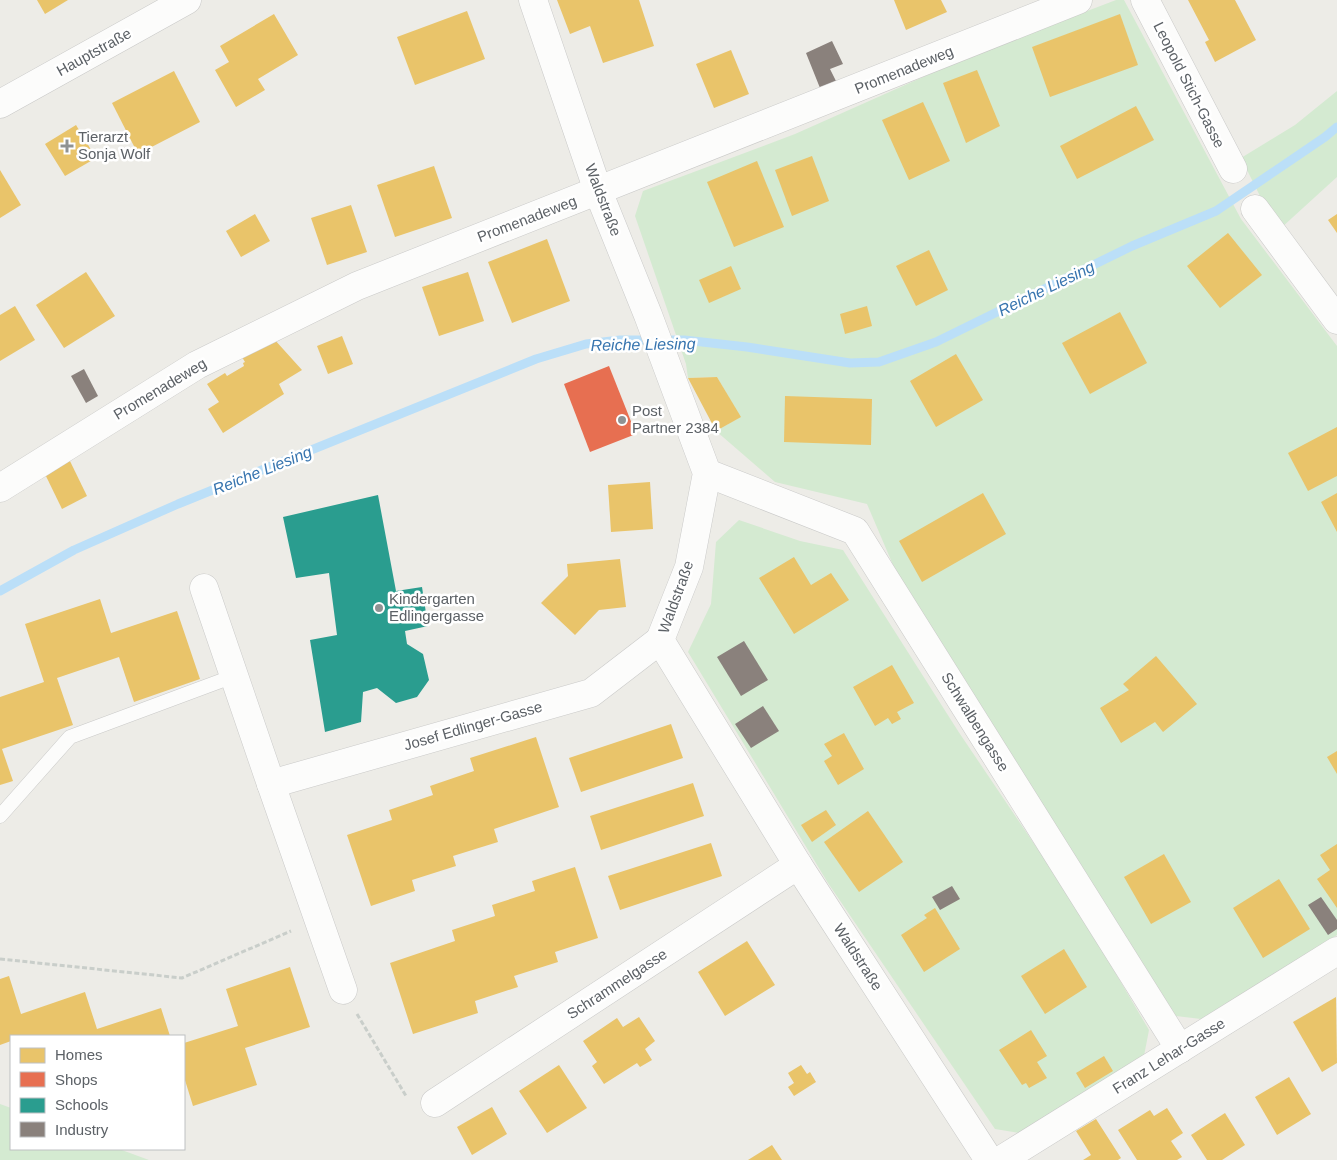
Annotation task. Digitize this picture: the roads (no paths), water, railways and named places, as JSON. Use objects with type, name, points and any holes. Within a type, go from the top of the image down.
[{"type":"street","name":"Hauptstraße","points":[[0,104],[187,0]]},
{"type":"street","name":"Waldstraße","points":[[532,0],[598,190],[648,315],[707,473],[689,567],[660,640],[798,865],[989,1160]]},
{"type":"street","name":"Promenadeweg","points":[[0,488],[197,365],[357,286],[1078,0]]},
{"type":"street","name":"Leopold Stich-Gasse","points":[[1145,0],[1233,169]]},
{"type":"street","points":[[1254,209],[1337,320]]},
{"type":"street","name":"Schwalbengasse","points":[[707,473],[855,531],[1180,1049]]},
{"type":"street","points":[[204,588],[343,990]]},
{"type":"street","name":"Josef Edlinger-Gasse","points":[[271,784],[591,693],[660,640]]},
{"type":"street","name":"Schrammelgasse","points":[[435,1103],[798,865]]},
{"type":"street","name":"Franz Lehar-Gasse","points":[[1001,1160],[1337,951]]},
{"type":"lane","points":[[0,816],[70,737],[234,676]]},
{"type":"waterway","name":"Reiche Liesing","points":[[0,591],[74,550],[178,504],[536,359],[586,344],[620,340],[684,340],[747,347],[850,363],[879,362],[936,342],[1132,246],[1216,211],[1337,127]]},
{"type":"place","name":"Tierarzt Sonja Wolf","points":[[67,146]]},
{"type":"place","name":"Post Partner 2384","points":[[622,420]]},
{"type":"place","name":"Kindergarten Edlingergasse","points":[[379,608]]}]
